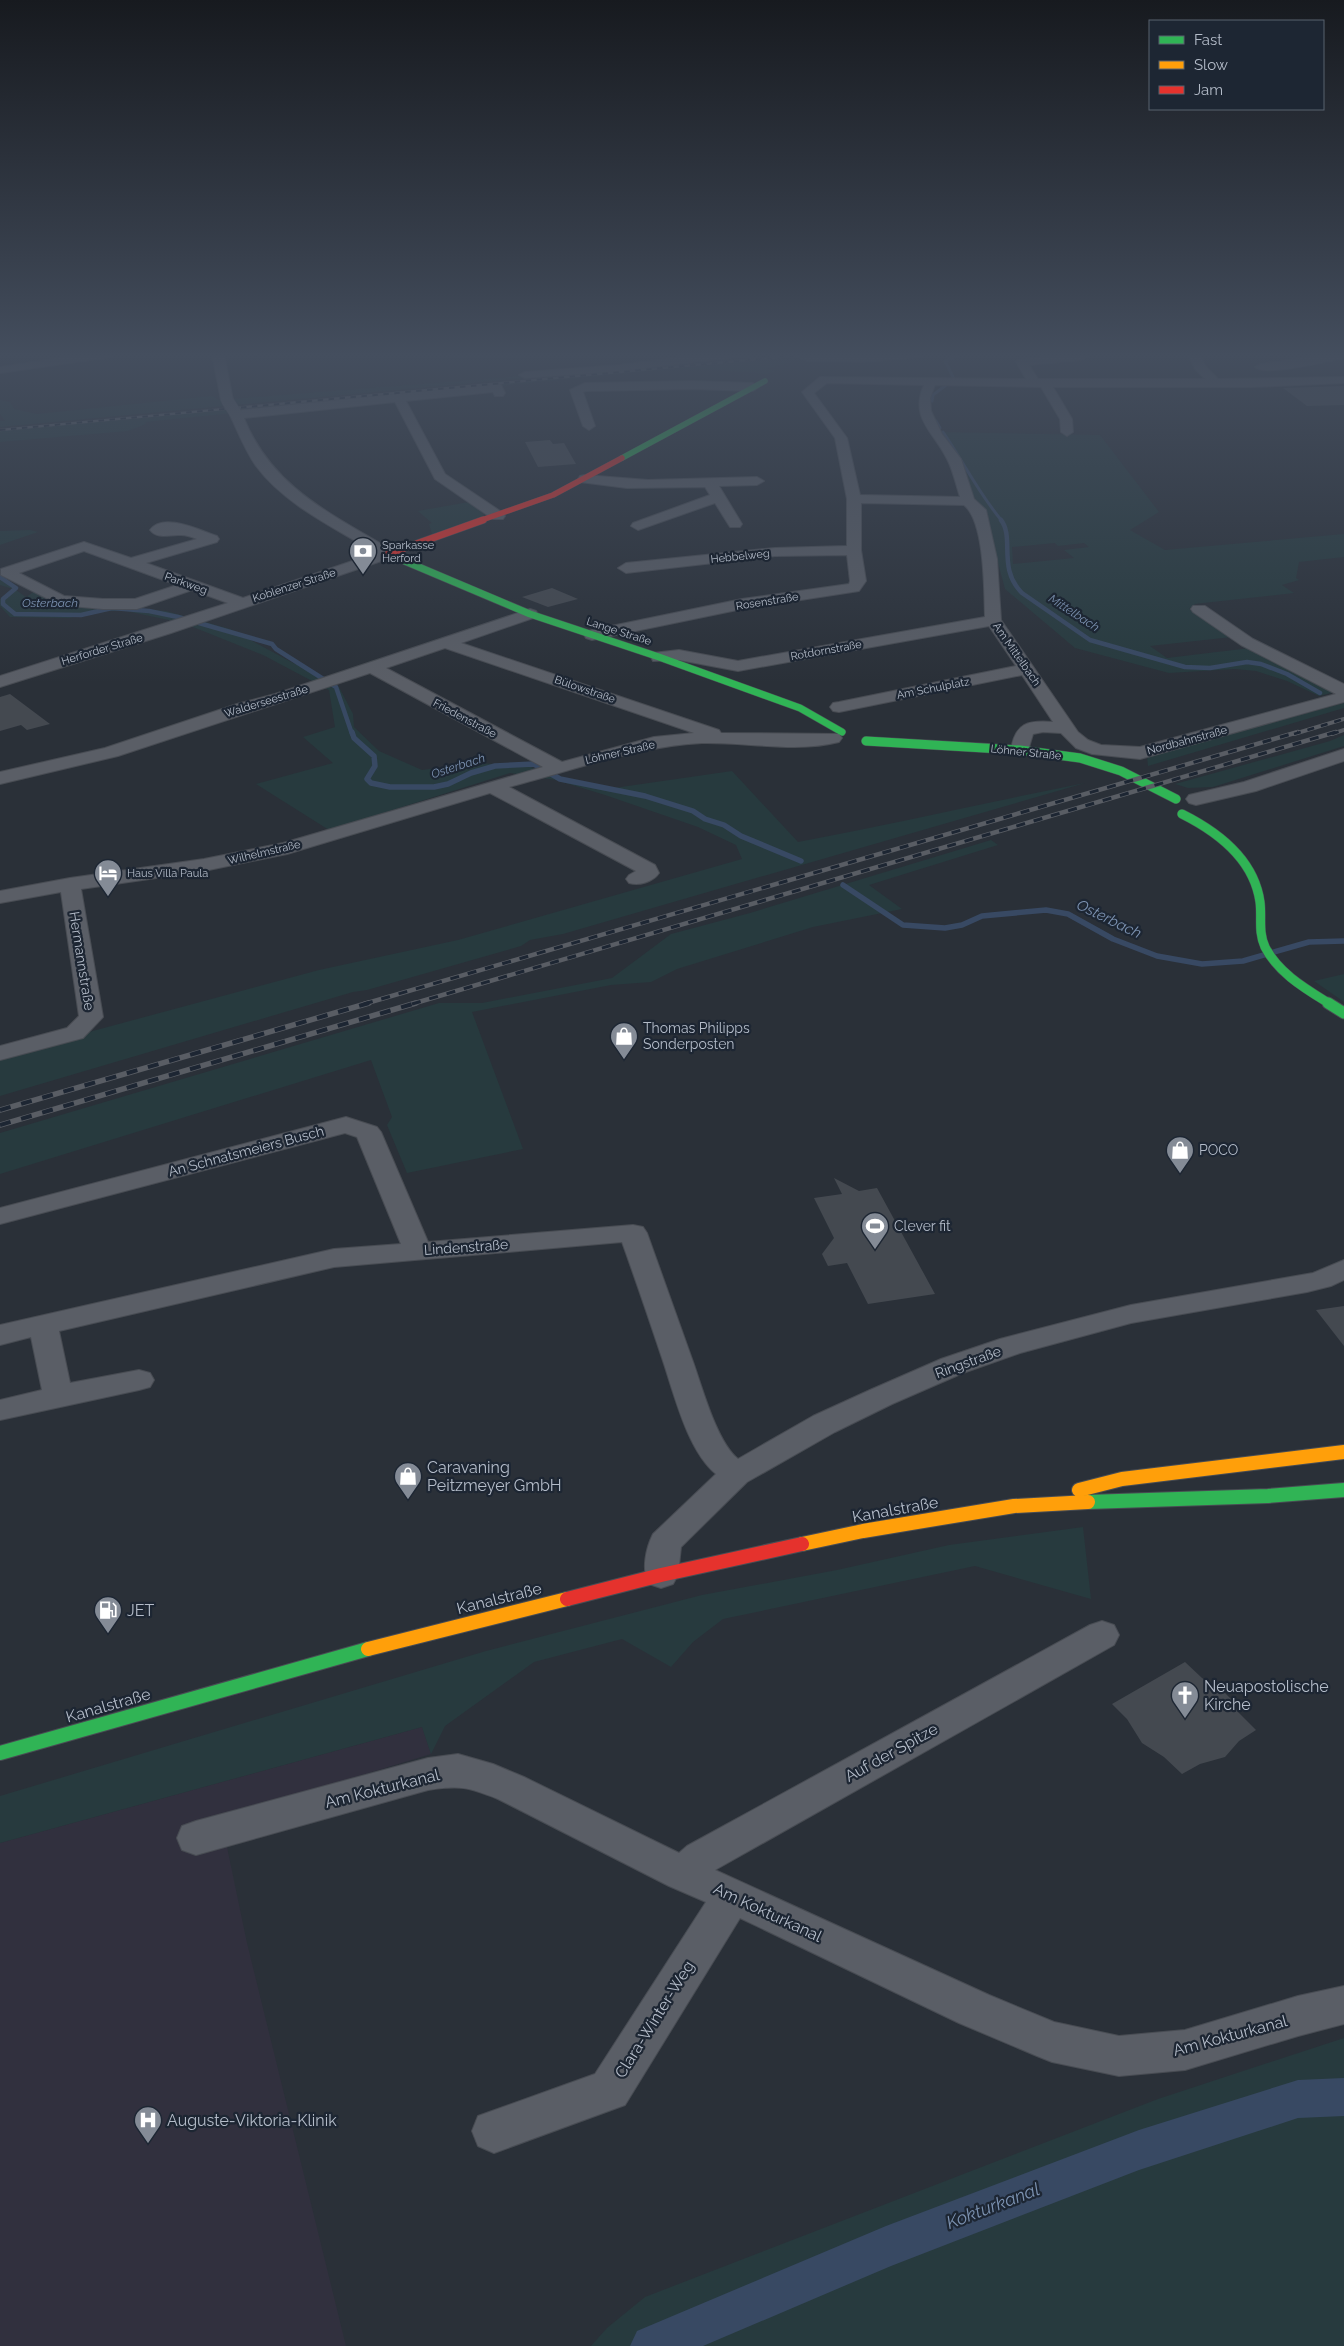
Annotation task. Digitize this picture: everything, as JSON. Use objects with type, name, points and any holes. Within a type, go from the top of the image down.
[{"type":"street","points":[[262,463],[280,482],[307,505],[388,554]]},
{"type":"street","points":[[433,463],[440,476],[498,516]]},
{"type":"street","name":"Koblenzer Straße","points":[[204,616],[498,516],[545,498],[614,463]]},
{"type":"street","name":"Rosenstraße","points":[[592,635],[742,604],[854,588],[858,581],[854,550],[854,499],[845,463]]},
{"type":"street","name":"Am Mittelbach","points":[[955,463],[968,501],[979,510],[990,559],[993,620],[1062,719],[1066,728]]},
{"type":"street","points":[[585,479],[600,482],[710,483],[721,481],[757,481]]},
{"type":"street","points":[[710,483],[735,524]]},
{"type":"street","points":[[638,526],[718,497]]},
{"type":"street","points":[[854,499],[968,501]]},
{"type":"street","name":"Parkweg","points":[[130,563],[212,539],[183,530]]},
{"type":"street","name":"Parkweg","points":[[192,586],[137,604],[103,604],[60,600],[6,572],[84,546],[242,603]]},
{"type":"street","name":"Hebbelweg","points":[[626,568],[775,552],[854,550]]},
{"type":"street","name":"Lange Straße","points":[[388,554],[530,614],[659,657],[800,708],[850,738]]},
{"type":"street","points":[[1199,609],[1247,642],[1344,691]]},
{"type":"street","name":"Walderseestraße","points":[[0,778],[110,752],[373,668],[530,614]]},
{"type":"street","name":"Herforder Straße","points":[[0,682],[204,616]]},
{"type":"street","name":"Rotdornstraße","points":[[659,657],[671,653],[686,655],[726,666],[738,666],[993,620]]},
{"type":"street","name":"Bülowstraße","points":[[446,643],[693,726],[723,738]]},
{"type":"street","name":"Friedenstraße","points":[[373,668],[553,769]]},
{"type":"street","name":"Am Schulplatz","points":[[839,707],[1028,669]]},
{"type":"street","name":"Nordbahnstraße","points":[[1066,728],[1072,736],[1090,748],[1113,753],[1140,753],[1344,697]]},
{"type":"street","points":[[1020,750],[1022,735],[1026,731],[1040,728],[1066,728]]},
{"type":"street","name":"Löhner Straße","points":[[553,769],[654,743],[686,739],[798,740],[850,738],[1020,750],[1067,756],[1100,764],[1134,776],[1176,799]]},
{"type":"street","points":[[1182,814],[1196,815],[1206,808],[1249,787],[1344,755]]},
{"type":"street","name":"Wilhelmstraße","points":[[0,897],[70,884],[204,865],[287,848],[500,783],[553,769]]},
{"type":"street","points":[[500,783],[648,869],[649,873],[636,879]]},
{"type":"street","points":[[1220,835],[1220,829],[1206,808],[1176,799],[1169,803],[1169,806],[1182,814],[1195,818],[1208,830],[1220,835],[1254,880],[1259,896],[1265,948],[1276,964],[1344,1012]]},
{"type":"street","name":"Hermannstraße","points":[[0,1053],[75,1033],[91,1018],[70,884]]},
{"type":"street","name":"An Schnatsmeiers Busch","points":[[0,1216],[346,1125],[368,1132],[418,1251]]},
{"type":"street","name":"Lindenstraße","points":[[0,1335],[334,1258],[633,1233],[692,1402],[709,1443],[718,1459],[736,1474]]},
{"type":"street","name":"Ringstraße","points":[[661,1575],[665,1543],[736,1474],[824,1424],[881,1397],[952,1366],[1010,1346],[1130,1314],[1321,1280],[1344,1270]]},
{"type":"street","points":[[43,1325],[58,1396]]},
{"type":"street","points":[[0,1410],[139,1380]]},
{"type":"street","name":"Kanalstraße","points":[[0,1754],[339,1656],[661,1575],[863,1531],[1014,1506],[1122,1479],[1344,1452]]},
{"type":"street","name":"Kanalstraße","points":[[1014,1506],[1146,1499],[1268,1496],[1344,1490]]},
{"type":"street","name":"Auf der Spitze","points":[[683,1874],[701,1858],[1102,1635]]},
{"type":"street","name":"Am Kokturkanal","points":[[196,1838],[428,1774],[458,1770],[480,1775],[511,1788],[683,1874],[732,1895],[974,2009],[1044,2039],[1119,2056],[1185,2050],[1298,2016],[1344,2005]]},
{"type":"street","name":"Clara-Winter-Weg","points":[[494,2131],[610,2090],[732,1895]]},
{"type":"shaded area","name":"Auguste-Viktoria-Klinik","points":[[422,1727],[431,1754],[221,1818],[247,1943],[346,2346],[0,2346],[0,1843]]},
{"type":"green space","points":[[958,463],[1122,463],[1159,512],[1130,530],[1165,550],[1344,534],[1344,557],[1299,562],[1296,578],[1299,580],[1282,585],[1294,593],[1194,604],[1197,607],[1189,608],[1232,637],[1150,646],[1167,658],[1250,648],[1335,692],[1319,696],[1287,681],[1256,671],[1235,669],[1169,673],[1075,648],[1005,589],[984,510],[976,501]],"holes":[[[1055,543],[1058,546],[1084,543],[1089,547],[1064,550],[1074,558],[1013,564],[1012,547]]]},
{"type":"green space","points":[[469,502],[485,515],[432,534],[429,524],[432,523],[418,511]]},
{"type":"green space","points":[[30,530],[38,532],[0,545],[0,531]]},
{"type":"green space","points":[[0,579],[26,597],[35,591],[96,605],[166,611],[230,629],[293,663],[306,666],[315,674],[339,687],[353,714],[354,727],[379,751],[422,770],[477,763],[529,766],[545,774],[607,789],[732,771],[798,842],[1085,783],[563,934],[530,940],[521,946],[367,990],[353,992],[0,1096],[0,1056],[319,970],[458,940],[742,859],[736,845],[698,827],[556,780],[510,773],[329,830],[256,784],[333,763],[303,737],[335,727],[329,690],[263,655],[183,623],[126,611],[100,611],[69,618],[10,617],[0,606],[0,599],[13,589],[0,585]]},
{"type":"green space","points":[[1344,703],[1344,708],[1148,766],[1147,756]]},
{"type":"green space","points":[[1344,735],[1344,746],[1213,787],[1188,788],[1175,784],[1330,741]]},
{"type":"green space","points":[[991,840],[998,845],[869,885],[902,909],[813,927],[677,969],[651,982],[611,985],[472,1012],[523,1149],[407,1173],[387,1125],[392,1117],[371,1060],[0,1174],[0,1133],[439,1003],[482,1003],[612,978],[671,934],[750,913]]},
{"type":"green space","points":[[1344,974],[1344,1002],[1314,981]]},
{"type":"green space","points":[[1083,1527],[1091,1599],[975,1566],[723,1619],[693,1642],[671,1667],[622,1639],[534,1662],[445,1726],[431,1754],[422,1727],[0,1843],[0,1796],[486,1651],[702,1595],[837,1570],[949,1545]]},
{"type":"green space","points":[[1344,2038],[1344,2346],[591,2346],[607,2328],[645,2297],[1158,2099]]},
{"type":"building","points":[[536,463],[576,464],[538,467]]},
{"type":"building","points":[[552,588],[578,599],[548,607],[522,597]]},
{"type":"building","points":[[10,694],[50,724],[27,730],[21,725],[0,731],[0,697]]},
{"type":"building","points":[[834,1178],[859,1191],[877,1188],[935,1294],[868,1304],[847,1263],[828,1266],[822,1254],[834,1238],[814,1198],[842,1194]]},
{"type":"building","points":[[1344,1306],[1344,1346],[1316,1310]]},
{"type":"building","name":"Neuapostolische Kirche","points":[[1185,1662],[1202,1678],[1221,1689],[1231,1699],[1238,1712],[1256,1730],[1239,1741],[1225,1757],[1200,1764],[1182,1774],[1164,1757],[1142,1743],[1127,1719],[1112,1704]]},
{"type":"waterway","name":"Mittelbach","points":[[963,463],[1002,521]]},
{"type":"waterway","name":"Mittelbach","points":[[1001,520],[1007,535],[1008,564],[1014,583],[1022,593],[1090,640],[1185,667],[1210,668],[1247,662],[1261,664],[1287,674],[1320,693]]},
{"type":"waterway","name":"Osterbach","points":[[0,577],[16,588],[3,599],[3,604],[15,614],[81,615],[112,608],[149,611],[178,617],[272,644],[276,649],[336,687],[352,734]]},
{"type":"waterway","name":"Osterbach","points":[[352,732],[354,738],[374,756],[375,766],[367,779],[371,783],[390,787],[434,787],[448,784],[471,773],[495,766],[534,764],[560,779],[645,796],[693,811],[705,819],[724,825],[741,836],[801,861]]},
{"type":"waterway","name":"Osterbach","points":[[843,885],[903,925],[945,928],[962,925],[982,916],[1046,910],[1068,914],[1113,939],[1157,956],[1202,964],[1243,961],[1309,942],[1344,941]]},
{"type":"waterway","name":"Kokturkanal","points":[[652,2346],[886,2247],[1139,2150],[1298,2099],[1344,2097]]},
{"type":"railway","points":[[1294,734],[1344,719]]},
{"type":"railway","points":[[1332,734],[1344,730]]},
{"type":"railway","points":[[364,1004],[1298,732]]},
{"type":"railway","points":[[412,1004],[1336,732]]},
{"type":"railway","points":[[0,1110],[369,1003]]},
{"type":"railway","points":[[0,1125],[416,1003]]},
{"type":"traffic: fast","points":[[388,554],[530,614],[659,657],[800,708],[842,732]]},
{"type":"traffic: fast","points":[[866,741],[1020,750],[1080,758],[1121,771],[1176,799]]},
{"type":"traffic: fast","points":[[1182,814],[1221,838],[1243,860],[1257,887],[1260,902],[1261,936],[1272,958],[1300,984],[1344,1013]]},
{"type":"traffic: fast","points":[[1088,1502],[1268,1496],[1344,1490]]},
{"type":"traffic: fast","points":[[0,1753],[368,1649]]},
{"type":"traffic: slow","points":[[1079,1490],[1122,1479],[1344,1452]]},
{"type":"traffic: slow","points":[[802,1544],[863,1531],[1014,1506],[1088,1502]]},
{"type":"traffic: slow","points":[[368,1649],[567,1599]]},
{"type":"traffic: jam","points":[[388,554],[553,495],[612,463]]},
{"type":"traffic: jam","points":[[567,1599],[661,1575],[802,1544]]},
{"type":"place","name":"Sparkasse Herford","points":[[363,575]]},
{"type":"place","name":"Haus Villa Paula","points":[[108,897]]},
{"type":"place","name":"Thomas Philipps Sonderposten","points":[[624,1060]]},
{"type":"place","name":"POCO","points":[[1180,1174]]},
{"type":"place","name":"Clever fit","points":[[875,1250]]},
{"type":"place","name":"Caravaning Peitzmeyer GmbH","points":[[408,1500]]},
{"type":"place","name":"JET","points":[[108,1634]]},
{"type":"place","name":"Neuapostolische Kirche","points":[[1185,1719]]},
{"type":"place","name":"Auguste-Viktoria-Klinik","points":[[148,2144]]}]
